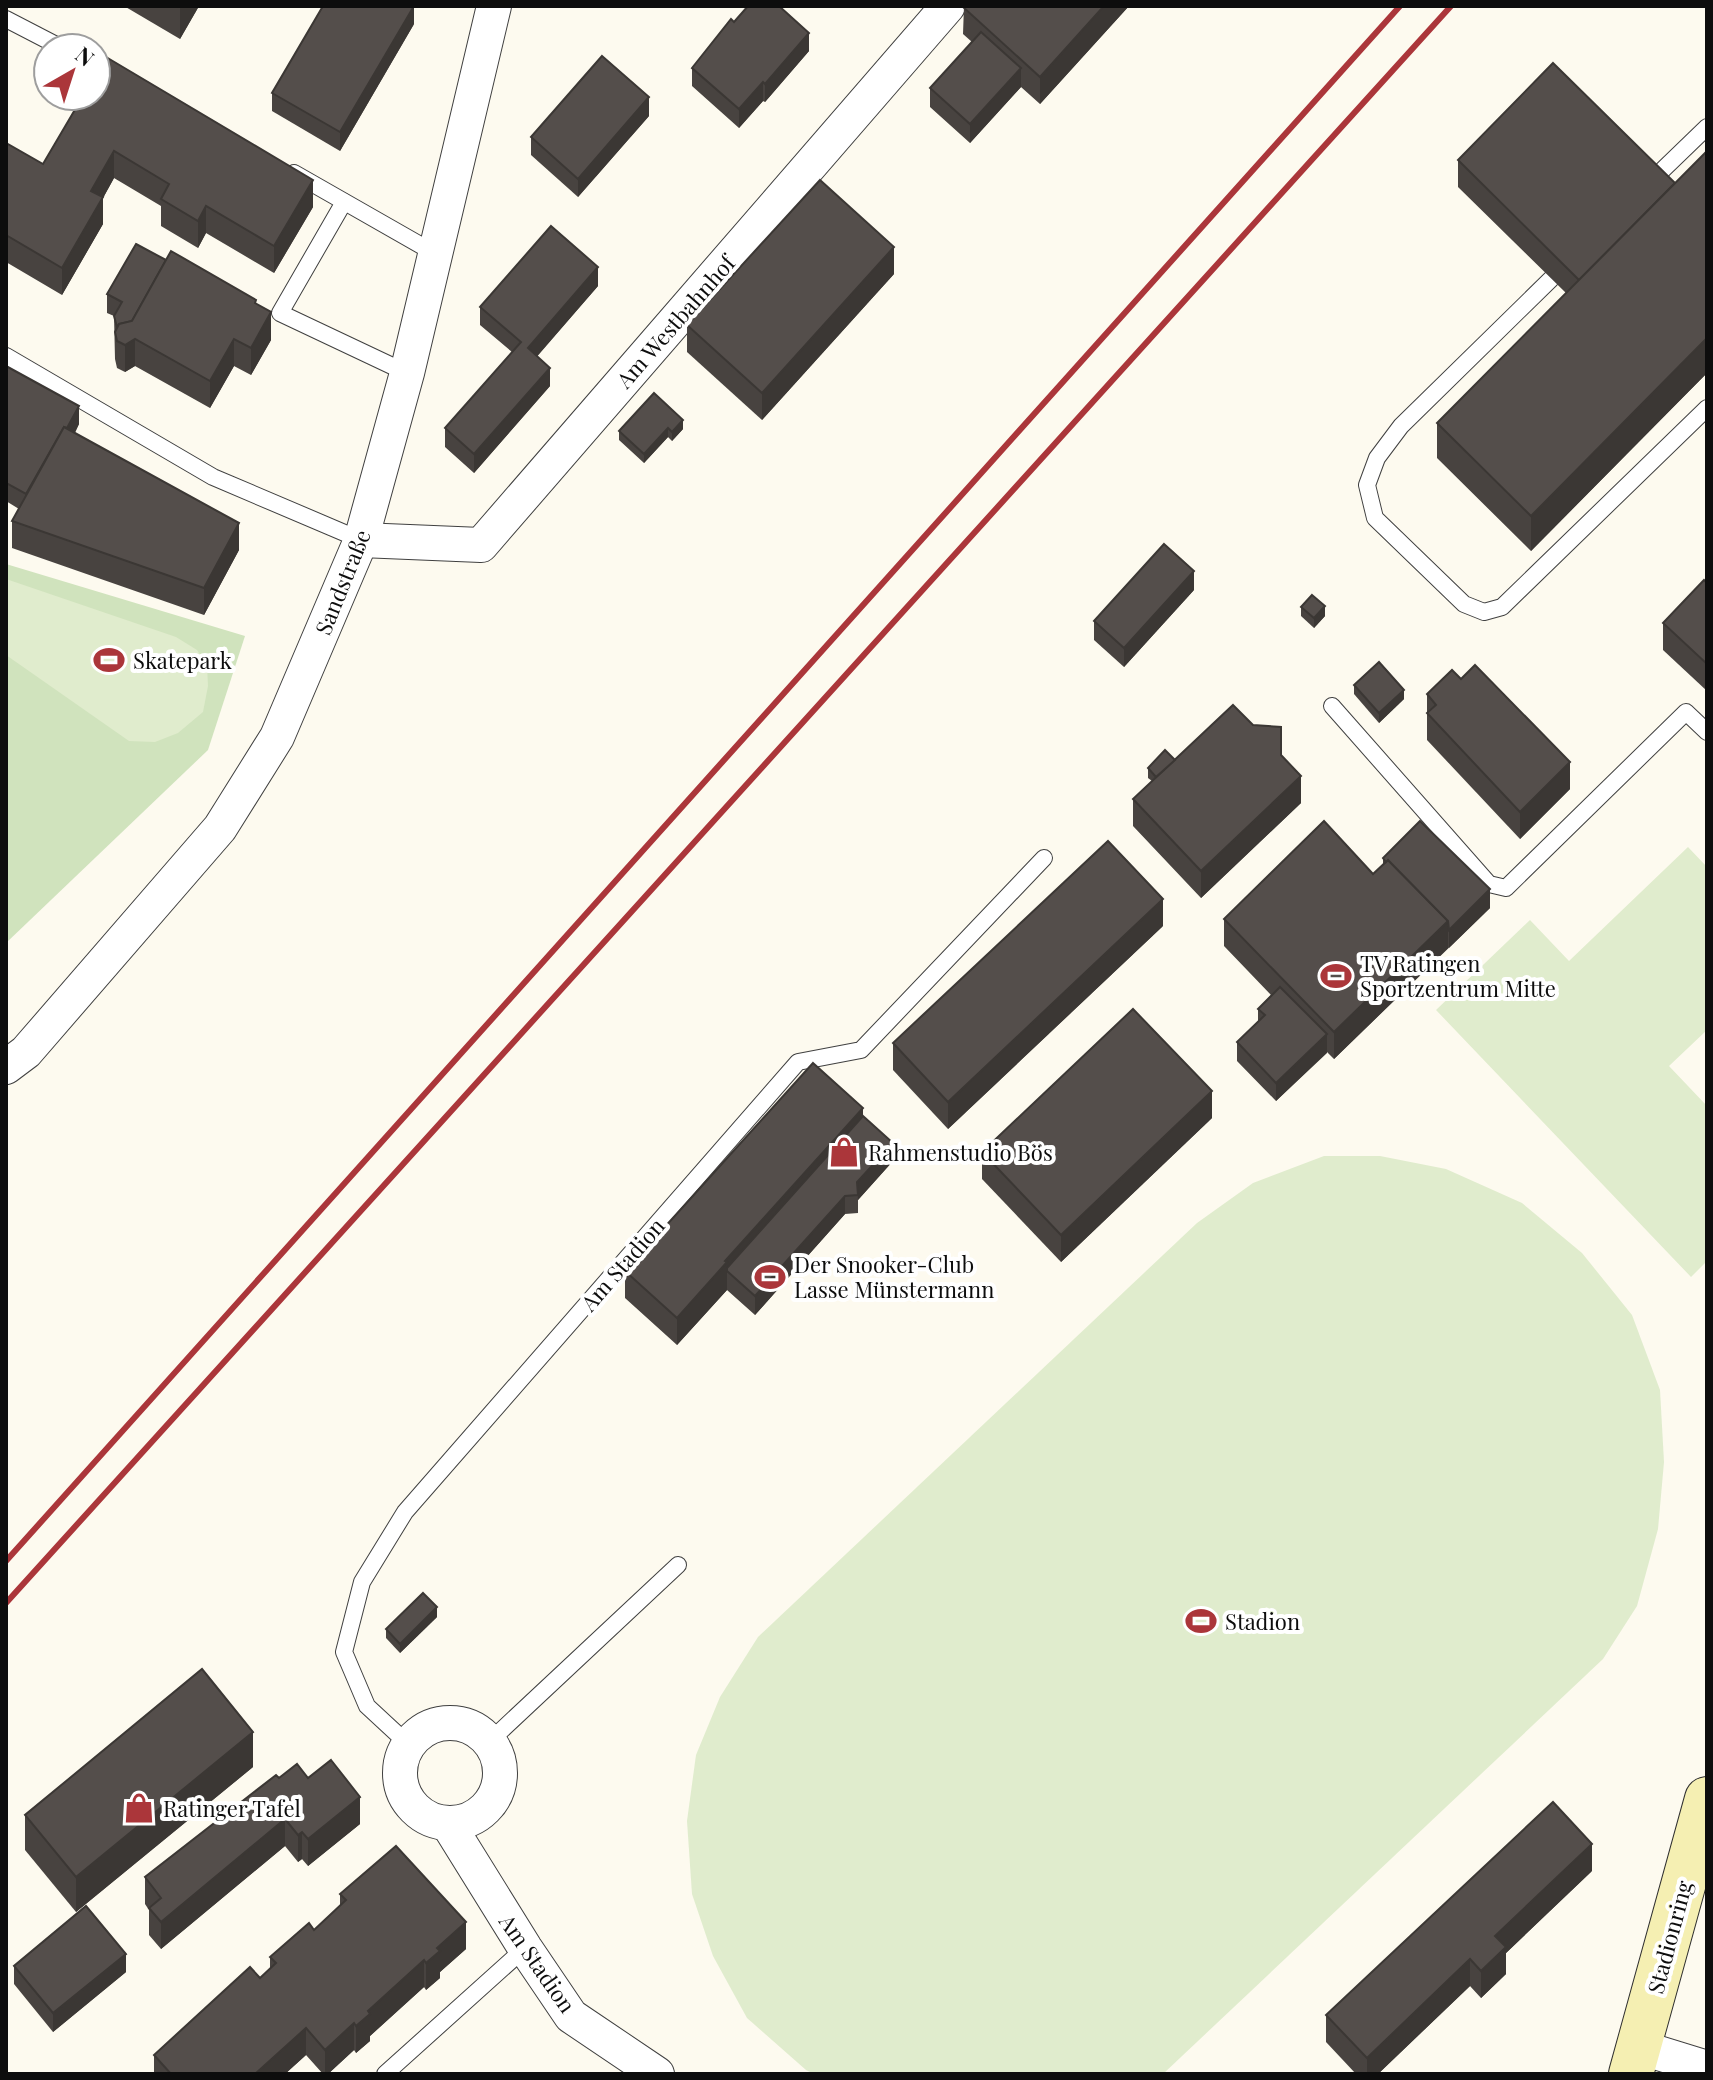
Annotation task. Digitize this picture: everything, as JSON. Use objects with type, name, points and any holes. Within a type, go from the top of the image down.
[{"type":"main road","name":"Stadionring","points":[[1635,2060],[1707,1799]]},
{"type":"street","name":"Sandstraße","points":[[6,1067],[26,1052],[220,828],[277,737],[361,540],[407,373],[494,6]]},
{"type":"street","name":"Am Westbahnhof","points":[[361,540],[481,545],[948,6]]},
{"type":"street","points":[[450,1722],[478,1731],[490,1741],[498,1755],[501,1772],[495,1796],[479,1815],[465,1822],[448,1824],[432,1821],[418,1813],[401,1787],[399,1771],[408,1744],[422,1731],[450,1722]]},
{"type":"street","name":"Am Stadion","points":[[448,1824],[571,2016],[657,2074]]},
{"type":"street","points":[[1635,2060],[1707,2068]]},
{"type":"lane","points":[[6,19],[32,32]]},
{"type":"lane","points":[[1648,184],[1707,127]]},
{"type":"lane","points":[[280,165],[436,254]]},
{"type":"lane","points":[[344,202],[280,313],[407,373]]},
{"type":"lane","points":[[1551,279],[1401,426],[1377,458],[1367,485],[1375,518],[1464,604],[1484,612],[1502,607],[1707,408]]},
{"type":"lane","points":[[6,356],[213,477],[361,540]]},
{"type":"lane","points":[[1332,706],[1489,884],[1506,888],[1686,712],[1707,732]]},
{"type":"lane","name":"Am Stadion","points":[[408,1744],[367,1706],[344,1652],[362,1582],[405,1512],[798,1062],[861,1050],[1044,858]]},
{"type":"lane","points":[[490,1741],[678,1565]]},
{"type":"lane","points":[[385,2074],[525,1948]]},
{"type":"green space","points":[[6,564],[245,636],[208,750],[6,943]]},
{"type":"green space","name":"Skatepark","points":[[6,579],[176,637],[197,650],[207,665],[208,686],[203,712],[178,733],[155,742],[129,741],[6,655]]},
{"type":"green space","points":[[1688,847],[1707,867],[1707,1030],[1669,1066],[1707,1106],[1707,1261],[1691,1277],[1436,1010],[1530,920],[1569,961]]},
{"type":"green space","name":"Stadion","points":[[1324,1156],[1380,1156],[1446,1169],[1522,1203],[1582,1253],[1632,1315],[1660,1390],[1664,1462],[1658,1529],[1637,1606],[1603,1659],[1163,2074],[814,2074],[806,2070],[747,2018],[713,1956],[692,1894],[687,1821],[696,1755],[720,1697],[758,1637],[1197,1223],[1253,1183]]},
{"type":"building","points":[[323,6],[414,6],[340,132],[272,93]]},
{"type":"building","points":[[748,6],[779,6],[809,33],[739,109],[692,68],[731,19],[734,22]]},
{"type":"building","points":[[964,6],[1104,6],[1040,77]]},
{"type":"building","points":[[981,32],[1021,68],[970,124],[930,88]]},
{"type":"building","points":[[602,56],[649,97],[578,179],[531,137]]},
{"type":"building","points":[[112,61],[313,180],[274,246],[206,206],[198,221],[161,199],[169,184],[114,151],[91,191],[103,197],[62,268],[6,235],[6,143],[43,164],[74,112],[112,112]]},
{"type":"building","points":[[1553,63],[1675,183],[1579,280],[1458,160]]},
{"type":"building","points":[[1707,151],[1707,338],[1531,516],[1437,423]]},
{"type":"building","points":[[820,180],[894,247],[762,393],[687,325]]},
{"type":"building","points":[[551,226],[598,267],[528,348],[550,368],[474,454],[445,428],[521,342],[480,307]]},
{"type":"building","points":[[136,244],[166,260],[132,321],[117,327],[114,316],[122,302],[107,294]]},
{"type":"building","points":[[171,251],[256,300],[255,303],[271,312],[251,348],[234,339],[210,381],[135,339],[125,345],[117,341],[115,332],[119,324],[132,321]]},
{"type":"building","points":[[6,366],[79,406],[26,494],[6,483]]},
{"type":"building","points":[[654,393],[683,420],[672,432],[668,428],[644,454],[619,431]]},
{"type":"building","points":[[64,427],[239,523],[204,588],[12,521]]},
{"type":"building","points":[[1164,544],[1194,571],[1124,648],[1094,621]]},
{"type":"building","points":[[1704,580],[1707,583],[1707,664],[1663,623]]},
{"type":"building","points":[[1312,595],[1325,606],[1314,618],[1301,607]]},
{"type":"building","points":[[1379,662],[1404,690],[1379,713],[1354,685]]},
{"type":"building","points":[[1475,665],[1570,762],[1520,812],[1427,713],[1436,705],[1427,694],[1452,670],[1461,679]]},
{"type":"building","points":[[1233,705],[1253,725],[1281,727],[1281,755],[1301,776],[1201,871],[1133,799]]},
{"type":"building","points":[[1165,750],[1175,760],[1156,777],[1148,768]]},
{"type":"building","name":"TV Ratingen Sportzentrum Mitte","points":[[1324,821],[1373,874],[1388,860],[1448,921],[1334,1032],[1224,919]]},
{"type":"building","points":[[1420,821],[1490,889],[1449,930],[1448,921],[1383,858]]},
{"type":"building","points":[[1108,841],[1163,899],[948,1102],[893,1043]]},
{"type":"building","points":[[1280,987],[1327,1034],[1276,1083],[1237,1042],[1265,1015],[1258,1009]]},
{"type":"building","points":[[1133,1009],[1212,1091],[1061,1235],[982,1152]]},
{"type":"building","points":[[813,1063],[863,1108],[677,1318],[625,1271]]},
{"type":"building","points":[[863,1116],[893,1143],[857,1182],[858,1195],[845,1196],[755,1296],[727,1268]]},
{"type":"building","points":[[423,1593],[437,1607],[400,1644],[386,1629]]},
{"type":"building","name":"Ratinger Tafel","points":[[202,1669],[253,1732],[76,1877],[25,1815]]},
{"type":"building","points":[[331,1760],[360,1797],[308,1839],[302,1832],[298,1835],[285,1819],[161,1922],[149,1908],[161,1898],[145,1877],[276,1775],[279,1778],[297,1764],[308,1778]]},
{"type":"building","points":[[1553,1802],[1592,1844],[1495,1936],[1506,1947],[1481,1971],[1470,1959],[1367,2058],[1326,2015]]},
{"type":"building","points":[[396,1846],[466,1922],[437,1948],[440,1951],[426,1963],[424,1960],[368,2011],[370,2014],[356,2026],[354,2023],[325,2050],[306,2028],[255,2074],[171,2074],[154,2055],[250,1967],[260,1978],[276,1963],[270,1957],[309,1923],[314,1930],[346,1900],[340,1894]]},
{"type":"building","points":[[86,1906],[126,1954],[53,2013],[14,1966]]},
{"type":"railway","points":[[6,1561],[1400,6]]},
{"type":"railway","points":[[6,1603],[1451,6]]},
{"type":"place","name":"Skatepark","points":[[109,660]]},
{"type":"place","name":"TV Ratingen Sportzentrum Mitte","points":[[1336,976]]},
{"type":"place","name":"Rahmenstudio Bös","points":[[844,1152]]},
{"type":"place","name":"Der Snooker-Club Lasse Münstermann","points":[[770,1277]]},
{"type":"place","name":"Stadion","points":[[1201,1621]]},
{"type":"place","name":"Ratinger Tafel","points":[[139,1808]]}]
